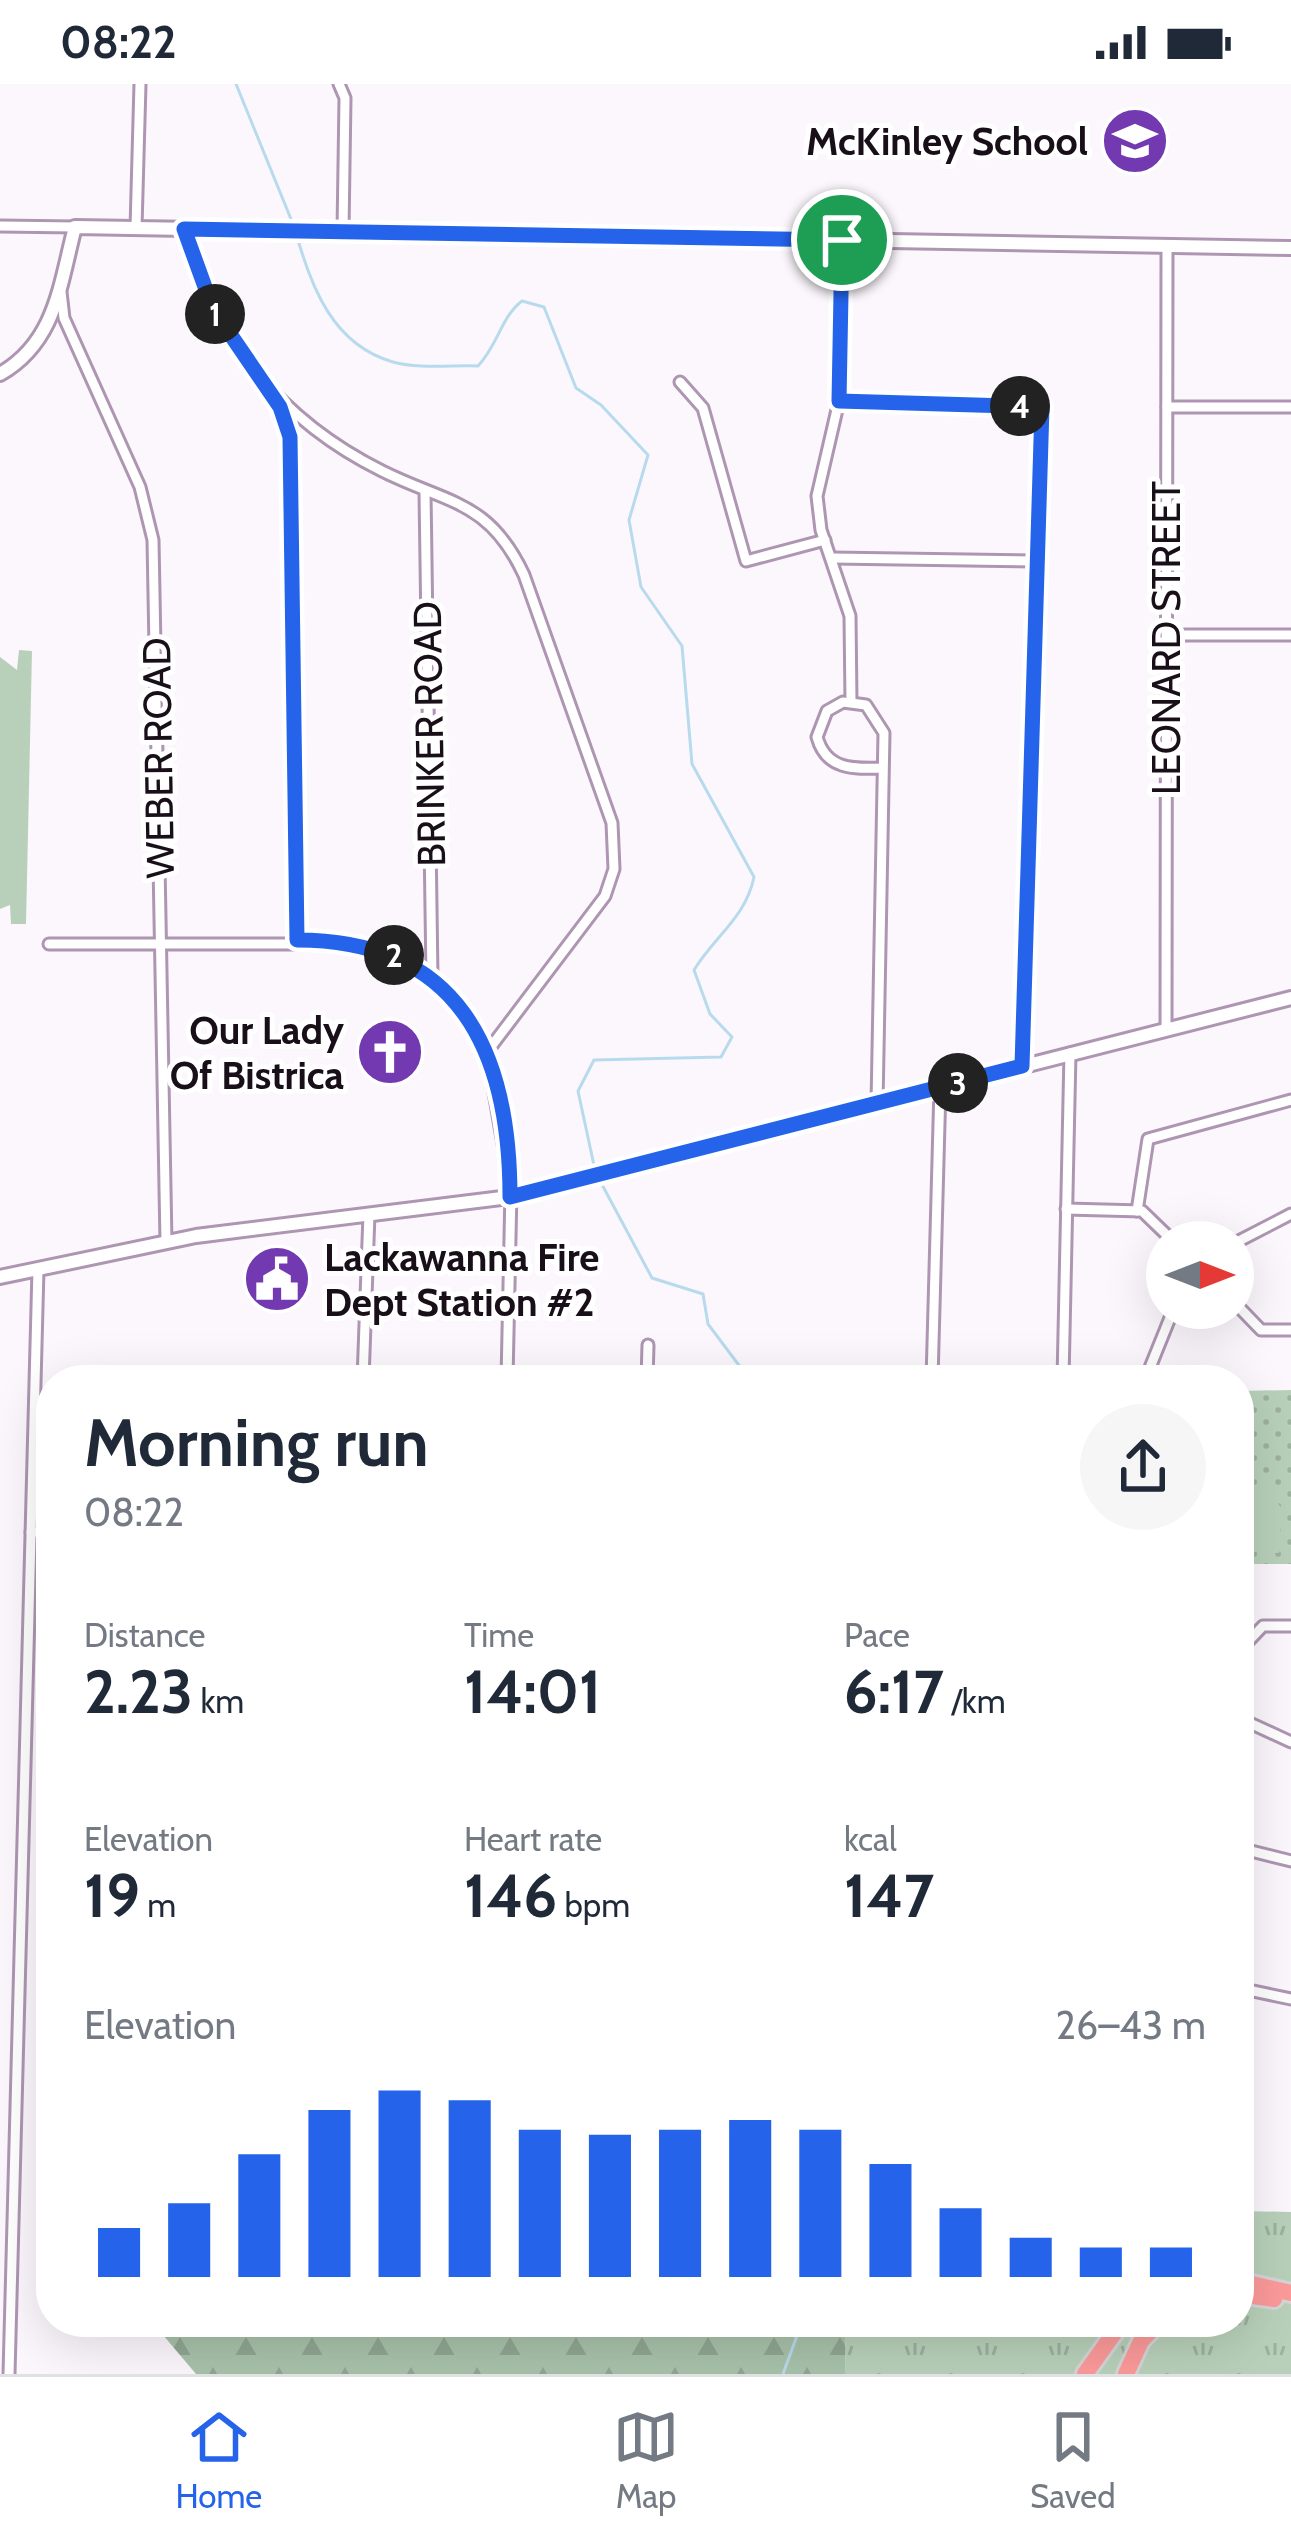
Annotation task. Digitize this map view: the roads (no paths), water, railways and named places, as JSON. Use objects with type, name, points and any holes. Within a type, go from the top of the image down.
[{"type":"highway","points":[[1254,2284],[1291,2293]]},
{"type":"highway","points":[[1254,2297],[1291,2304]]},
{"type":"highway","points":[[1085,2374],[1111,2337]]},
{"type":"highway","points":[[1126,2374],[1146,2337]]},
{"type":"street","points":[[136,228],[140,84]]},
{"type":"street","points":[[339,84],[344,98],[343,231]]},
{"type":"street","points":[[0,226],[1291,248]]},
{"type":"street","points":[[0,374],[30,351],[61,292],[75,227]]},
{"type":"street","points":[[184,229],[213,309],[272,395],[291,448],[297,940]]},
{"type":"street","points":[[842,240],[839,401],[818,479],[818,513],[853,636],[851,702]]},
{"type":"street","name":"LEONARD STREET","points":[[1166,1030],[1167,246]]},
{"type":"street","name":"WEBER ROAD","points":[[61,292],[64,318],[140,487],[153,540],[166,1241]]},
{"type":"street","points":[[680,382],[703,408],[746,561],[825,540]]},
{"type":"street","points":[[272,395],[335,446],[425,492],[469,506],[513,551],[613,830],[614,868],[605,896],[487,1052]]},
{"type":"street","points":[[839,401],[1042,407],[1022,1066]]},
{"type":"street","points":[[1167,407],[1291,407]]},
{"type":"street","name":"BRINKER ROAD","points":[[425,492],[432,977]]},
{"type":"street","points":[[832,558],[1037,561]]},
{"type":"street","points":[[1166,635],[1291,635]]},
{"type":"street","points":[[878,1104],[882,767],[880,719],[866,705],[836,704],[821,719],[819,745],[840,766],[882,767]]},
{"type":"street","points":[[49,944],[297,940],[362,944],[404,959],[432,977],[462,1007],[487,1052],[510,1197],[506,1365]]},
{"type":"street","points":[[0,1277],[166,1241],[510,1197],[1291,998]]},
{"type":"street","points":[[1063,1365],[1070,1053]]},
{"type":"street","points":[[932,1365],[940,1088]]},
{"type":"street","points":[[1137,1211],[1148,1138],[1291,1100]]},
{"type":"street","points":[[1066,1208],[1137,1211],[1149,1221]]},
{"type":"street","points":[[364,1365],[369,1214]]},
{"type":"street","points":[[1254,1233],[1291,1214]]},
{"type":"street","points":[[9,2374],[38,1269]]},
{"type":"street","points":[[1254,1323],[1261,1330],[1291,1330]]},
{"type":"street","points":[[1151,1365],[1166,1329]]},
{"type":"street","points":[[647,1365],[648,1345]]},
{"type":"street","points":[[31,1532],[36,1532]]},
{"type":"street","points":[[1254,1635],[1263,1626],[1291,1626]]},
{"type":"street","points":[[1254,1725],[1291,1742]]},
{"type":"street","points":[[1254,1852],[1291,1861]]},
{"type":"street","points":[[1254,1991],[1291,1999]]},
{"type":"waterway","points":[[236,84],[293,224]]},
{"type":"waterway","points":[[296,233],[317,293],[340,328],[372,354],[393,362],[478,366],[522,301],[544,307],[576,388],[601,405],[648,455],[629,520],[641,587],[682,646],[692,764],[754,877],[737,915],[694,970],[710,1014],[732,1037],[721,1057],[594,1060],[578,1091],[595,1170]]},
{"type":"waterway","points":[[599,1179],[652,1278],[703,1294],[708,1324],[739,1365]]},
{"type":"waterway","points":[[783,2374],[797,2337]]},
{"type":"place","name":"McKinley School","points":[[1135,141]]},
{"type":"place","name":"Our Lady Of Bistrica","points":[[390,1052]]},
{"type":"place","name":"Lackawanna Fire Dept Station #2","points":[[277,1279]]}]
